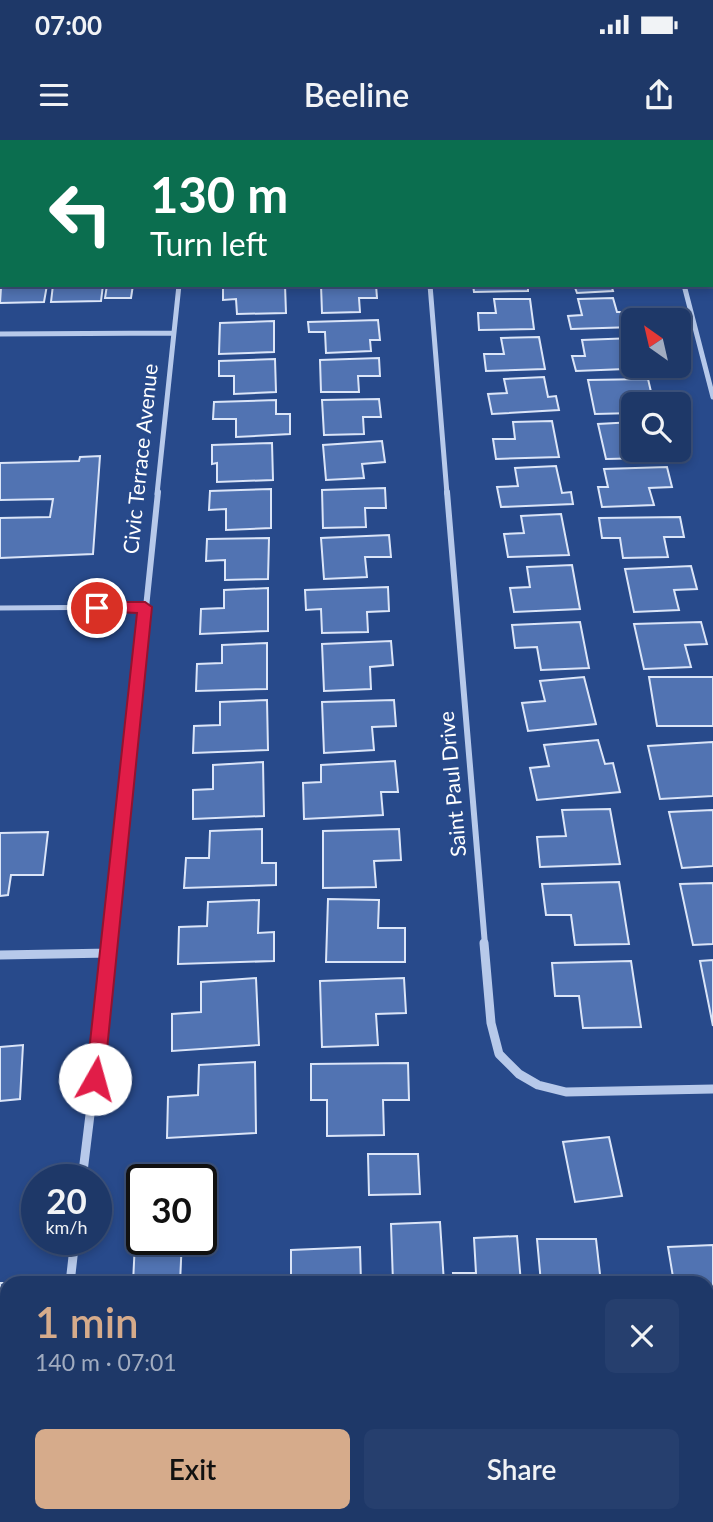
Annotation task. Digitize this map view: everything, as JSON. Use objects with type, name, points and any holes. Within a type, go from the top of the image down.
[{"type":"street","name":"Civic Terrace Avenue","points":[[84,1164],[110,953],[179,287]]},
{"type":"street","name":"Saint Paul Drive","points":[[430,287],[491,1023],[499,1054],[519,1074],[538,1085],[566,1092],[713,1089]]},
{"type":"street","points":[[685,287],[713,397]]},
{"type":"street","points":[[0,334],[173,333]]},
{"type":"street","points":[[0,955],[110,953]]},
{"type":"street","points":[[71,1276],[73,1255]]},
{"type":"lane","points":[[0,608],[145,607]]},
{"type":"building","points":[[1,287],[47,287],[44,302],[0,303]]},
{"type":"building","points":[[53,287],[103,287],[101,301],[51,302]]},
{"type":"building","points":[[107,287],[133,287],[131,298],[105,298]]},
{"type":"building","points":[[223,287],[285,287],[286,313],[237,314],[236,299],[223,300]]},
{"type":"building","points":[[321,287],[376,287],[377,298],[359,298],[360,312],[322,313]]},
{"type":"building","points":[[473,287],[528,287],[528,291],[474,292]]},
{"type":"building","points":[[575,287],[612,287],[613,291],[577,293]]},
{"type":"building","points":[[613,298],[617,312],[621,312],[621,327],[571,329],[568,316],[582,315],[578,299]]},
{"type":"building","points":[[494,299],[530,299],[534,329],[479,330],[478,313],[496,313]]},
{"type":"building","points":[[378,320],[380,340],[370,340],[371,351],[326,353],[325,332],[309,332],[308,322]]},
{"type":"building","points":[[274,321],[274,352],[219,354],[220,323]]},
{"type":"building","points":[[539,337],[545,369],[486,371],[484,354],[504,354],[501,338]]},
{"type":"building","points":[[621,338],[621,369],[576,371],[572,356],[585,356],[582,340]]},
{"type":"building","points":[[379,358],[380,376],[358,376],[359,392],[321,392],[320,360]]},
{"type":"building","points":[[275,359],[276,392],[234,394],[234,376],[219,376],[219,361]]},
{"type":"building","points":[[544,377],[548,397],[556,396],[559,410],[492,414],[488,394],[507,393],[504,379]]},
{"type":"building","points":[[648,379],[651,392],[621,392],[621,413],[595,414],[588,380]]},
{"type":"building","points":[[379,399],[381,417],[363,417],[364,434],[324,435],[322,400]]},
{"type":"building","points":[[276,400],[276,414],[290,414],[290,434],[236,437],[236,419],[213,419],[214,402]]},
{"type":"building","points":[[552,421],[559,457],[496,459],[493,439],[515,439],[513,422]]},
{"type":"building","points":[[621,423],[621,459],[606,459],[598,424]]},
{"type":"building","points":[[382,441],[385,462],[362,464],[364,478],[326,480],[323,445]]},
{"type":"building","points":[[272,443],[273,480],[217,482],[217,463],[212,464],[212,445]]},
{"type":"building","points":[[100,456],[93,554],[0,558],[0,518],[50,517],[53,499],[0,500],[0,463],[79,461],[80,457]]},
{"type":"building","points":[[556,466],[562,493],[571,492],[573,504],[501,507],[497,487],[518,486],[515,468]]},
{"type":"building","points":[[667,467],[672,487],[649,488],[654,505],[602,507],[598,487],[608,487],[604,469]]},
{"type":"building","points":[[385,488],[386,508],[365,508],[366,527],[323,528],[322,490]]},
{"type":"building","points":[[271,489],[271,528],[226,530],[226,509],[209,510],[210,491]]},
{"type":"building","points":[[561,514],[569,555],[508,557],[504,534],[524,533],[521,516]]},
{"type":"building","points":[[680,517],[684,537],[664,537],[668,557],[623,558],[620,538],[602,538],[599,518]]},
{"type":"building","points":[[389,535],[391,557],[365,557],[367,577],[324,579],[321,538]]},
{"type":"building","points":[[269,538],[268,579],[225,580],[225,560],[206,561],[207,539]]},
{"type":"building","points":[[572,565],[580,609],[514,612],[510,588],[530,587],[527,567]]},
{"type":"building","points":[[691,566],[697,589],[674,590],[679,610],[634,612],[625,569]]},
{"type":"building","points":[[388,587],[389,611],[367,612],[368,632],[322,633],[321,609],[306,610],[305,590]]},
{"type":"building","points":[[268,588],[268,631],[200,634],[201,609],[224,608],[224,590]]},
{"type":"building","points":[[580,622],[589,668],[541,670],[537,647],[515,648],[512,625]]},
{"type":"building","points":[[701,622],[707,644],[685,645],[691,667],[644,669],[634,624]]},
{"type":"building","points":[[391,641],[393,665],[370,667],[371,689],[324,691],[322,644]]},
{"type":"building","points":[[267,643],[267,689],[196,691],[197,664],[222,663],[222,645]]},
{"type":"building","points":[[584,677],[596,724],[528,731],[522,703],[545,701],[540,681]]},
{"type":"building","points":[[649,677],[713,677],[713,726],[657,726]]},
{"type":"building","points":[[267,700],[268,750],[193,753],[194,726],[220,725],[220,702]]},
{"type":"building","points":[[394,700],[396,726],[372,727],[374,750],[324,753],[322,702]]},
{"type":"building","points":[[598,740],[605,764],[613,763],[620,792],[537,800],[530,768],[549,766],[544,745]]},
{"type":"building","points":[[713,742],[713,796],[660,799],[648,746]]},
{"type":"building","points":[[395,761],[398,792],[381,792],[383,815],[304,819],[303,783],[321,782],[321,765]]},
{"type":"building","points":[[263,762],[264,816],[193,819],[193,790],[213,789],[213,765]]},
{"type":"building","points":[[610,809],[620,864],[540,867],[537,837],[566,836],[562,810]]},
{"type":"building","points":[[713,810],[713,866],[682,868],[669,812]]},
{"type":"building","points":[[262,829],[262,863],[276,863],[276,885],[184,888],[186,858],[209,858],[210,831]]},
{"type":"building","points":[[399,829],[401,860],[374,861],[376,887],[323,888],[323,831]]},
{"type":"building","points":[[48,832],[43,875],[11,875],[8,895],[0,896],[0,833]]},
{"type":"building","points":[[619,882],[629,944],[575,945],[571,915],[546,915],[542,884]]},
{"type":"building","points":[[713,883],[713,944],[693,945],[680,884]]},
{"type":"building","points":[[328,899],[379,900],[378,928],[405,928],[405,962],[326,962]]},
{"type":"building","points":[[259,900],[258,933],[274,932],[274,961],[178,964],[179,927],[207,926],[208,902]]},
{"type":"building","points":[[713,960],[713,1026],[700,961]]},
{"type":"building","points":[[631,961],[641,1027],[583,1028],[579,996],[555,996],[552,963]]},
{"type":"building","points":[[256,978],[259,1045],[172,1051],[172,1014],[201,1012],[201,982]]},
{"type":"building","points":[[404,978],[406,1013],[376,1014],[378,1045],[322,1047],[320,981]]},
{"type":"building","points":[[23,1045],[20,1099],[0,1101],[0,1047]]},
{"type":"building","points":[[255,1062],[256,1133],[167,1138],[168,1097],[198,1095],[199,1065]]},
{"type":"building","points":[[408,1063],[409,1100],[383,1100],[384,1135],[327,1136],[327,1100],[311,1100],[311,1064]]},
{"type":"building","points":[[609,1137],[622,1196],[575,1202],[563,1142]]},
{"type":"building","points":[[368,1154],[418,1154],[420,1194],[369,1195]]},
{"type":"building","points":[[440,1222],[444,1276],[393,1276],[391,1224]]},
{"type":"building","points":[[517,1236],[520,1276],[453,1276],[453,1273],[476,1273],[474,1238]]},
{"type":"building","points":[[537,1239],[596,1239],[600,1276],[540,1276]]},
{"type":"building","points":[[713,1245],[713,1276],[673,1276],[668,1247]]},
{"type":"building","points":[[360,1247],[361,1276],[291,1276],[291,1250]]},
{"type":"building","points":[[134,1255],[181,1255],[180,1276],[133,1276]]},
{"type":"route","points":[[95,1079],[145,607],[97,608]]}]
